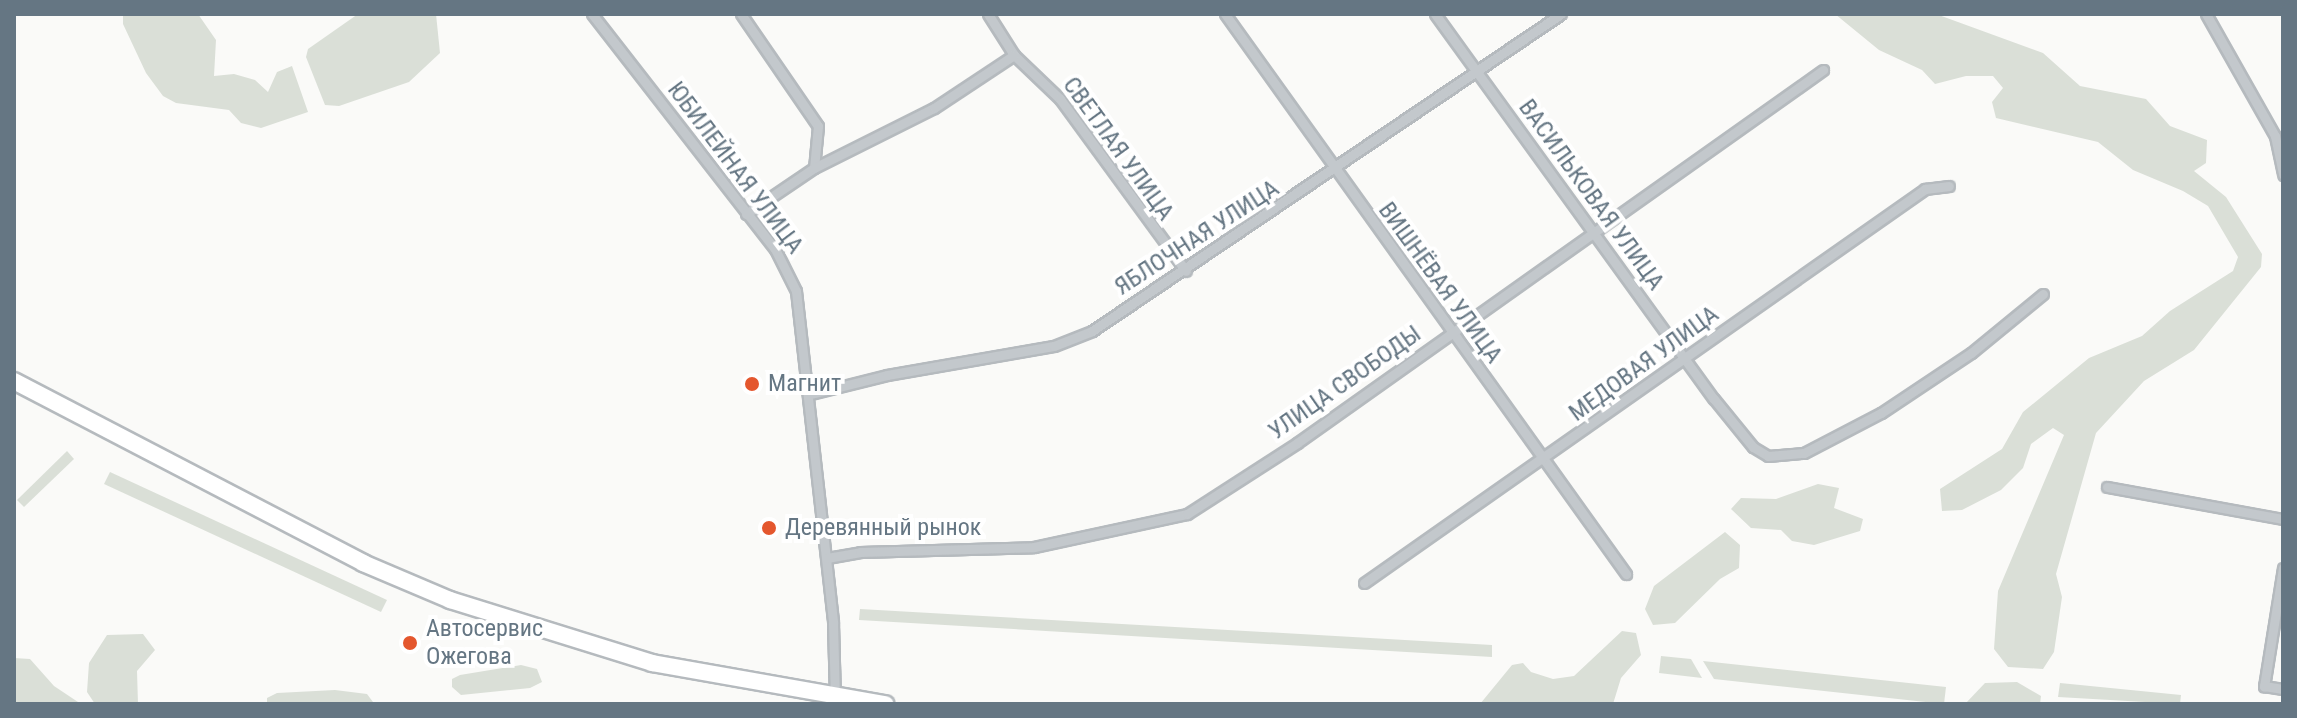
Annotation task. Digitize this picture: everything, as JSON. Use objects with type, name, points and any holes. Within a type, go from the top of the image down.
[{"type":"main road","points":[[14,381],[363,563],[450,600],[652,663],[885,704]]},
{"type":"street","name":"ЮБИЛЕЙНАЯ УЛИЦА","points":[[592,14],[746,214],[791,278],[811,394],[827,558],[835,697]]},
{"type":"street","points":[[741,14],[818,126],[814,168]]},
{"type":"street","name":"СВЕТЛАЯ УЛИЦА","points":[[988,14],[1014,55],[1060,99],[1186,271]]},
{"type":"street","name":"ВИШНЁВАЯ УЛИЦА","points":[[1225,14],[1626,574]]},
{"type":"street","name":"ВАСИЛЬКОВАЯ УЛИЦА","points":[[1435,14],[1714,399],[1753,447],[1768,456],[1804,453],[1881,413],[1971,353],[2043,294]]},
{"type":"street","name":"ЯБЛОЧНАЯ УЛИЦА","points":[[811,394],[887,375],[1054,346],[1092,331],[1335,171],[1561,14]]},
{"type":"street","points":[[2206,14],[2275,136],[2283,175]]},
{"type":"street","points":[[746,214],[814,168],[934,108],[1014,55]]},
{"type":"street","name":"УЛИЦА СВОБОДЫ","points":[[827,558],[860,552],[1034,547],[1187,514],[1823,70]]},
{"type":"street","name":"МЕДОВАЯ УЛИЦА","points":[[1364,583],[1545,460],[1925,189],[1949,186]]},
{"type":"street","points":[[2107,487],[2283,519]]},
{"type":"street","points":[[2283,568],[2264,686],[2283,689]]},
{"type":"shaded area","points":[[123,14],[198,14],[216,40],[214,76],[234,74],[255,80],[268,92],[277,72],[292,66],[308,112],[261,128],[241,123],[229,110],[176,103],[163,96],[146,73],[123,24]]},
{"type":"shaded area","points":[[358,14],[436,14],[440,53],[409,82],[339,106],[325,105],[306,57],[308,49]]},
{"type":"shaded area","points":[[1835,14],[1936,14],[2043,53],[2080,86],[2146,99],[2170,126],[2207,140],[2206,163],[2194,171],[2226,197],[2262,254],[2261,267],[2194,350],[2144,381],[2096,433],[2056,574],[2062,597],[2054,652],[2043,669],[2008,667],[1994,649],[1998,591],[2064,435],[2053,428],[2031,444],[2023,468],[2001,490],[1962,510],[1942,511],[1940,489],[2002,449],[2023,412],[2089,358],[2142,336],[2170,311],[2233,271],[2238,257],[2208,206],[2183,191],[2133,170],[2098,142],[1996,118],[1992,102],[2003,88],[1993,76],[1966,76],[1935,84],[1922,70],[1879,50]]},
{"type":"shaded area","points":[[67,451],[74,459],[24,507],[17,500]]},
{"type":"shaded area","points":[[110,472],[387,600],[381,612],[104,484]]},
{"type":"shaded area","points":[[1818,484],[1839,488],[1834,508],[1863,519],[1860,531],[1814,545],[1792,541],[1781,530],[1751,528],[1731,509],[1741,498],[1776,499]]},
{"type":"shaded area","points":[[1725,532],[1740,545],[1739,568],[1720,579],[1675,623],[1653,625],[1645,609],[1654,586]]},
{"type":"shaded area","points":[[860,609],[1492,645],[1492,657],[859,620]]},
{"type":"shaded area","points":[[1622,631],[1636,633],[1641,655],[1621,678],[1613,704],[1480,704],[1512,665],[1523,663],[1531,672],[1553,679],[1574,676]]},
{"type":"shaded area","points":[[143,634],[155,650],[137,671],[138,704],[95,704],[87,692],[89,663],[107,635]]},
{"type":"shaded area","points":[[1661,656],[1691,659],[1702,678],[1659,673]]},
{"type":"shaded area","points":[[14,658],[30,659],[54,686],[81,704],[14,704]]},
{"type":"shaded area","points":[[1703,661],[1946,687],[1944,704],[1714,679]]},
{"type":"shaded area","points":[[521,665],[537,669],[542,682],[530,688],[461,695],[452,687],[452,679],[460,675]]},
{"type":"shaded area","points":[[2017,682],[2041,696],[2040,704],[1965,704],[1985,683]]},
{"type":"shaded area","points":[[2060,683],[2181,695],[2180,704],[2058,697]]},
{"type":"shaded area","points":[[335,690],[367,694],[373,702],[267,704],[267,698],[277,693]]},
{"type":"place","name":"Магнит","points":[[752,384]]},
{"type":"place","name":"Деревянный рынок","points":[[769,528]]},
{"type":"place","name":"Автосервис Ожегова","points":[[410,643]]}]
